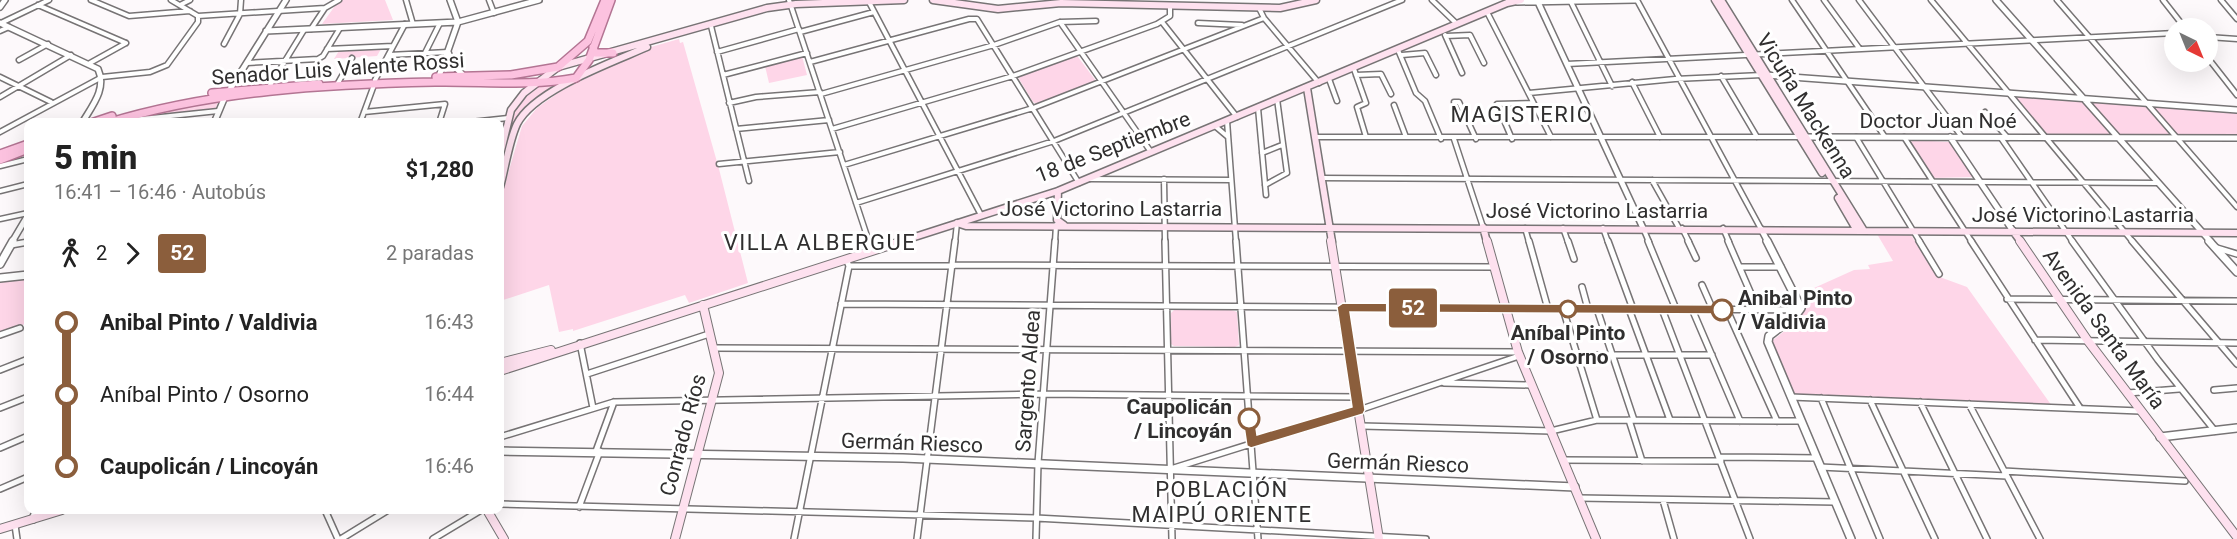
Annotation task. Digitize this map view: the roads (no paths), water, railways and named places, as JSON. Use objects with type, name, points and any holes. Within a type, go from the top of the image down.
[{"type":"main road","points":[[504,130],[507,118],[524,93],[574,55],[588,40],[605,0]]},
{"type":"main road","points":[[576,78],[589,60],[611,0]]},
{"type":"main road","points":[[504,173],[517,124],[532,106],[576,78],[643,48],[750,14],[793,3],[820,7],[829,4],[904,0]]},
{"type":"main road","points":[[933,0],[998,9],[1101,2],[1259,8],[1286,7],[1316,0]]},
{"type":"main road","name":"18 de Septiembre","points":[[504,362],[580,344],[847,263],[872,250],[1058,191],[1227,122],[1277,99],[1329,79],[1355,72],[1444,33],[1457,24],[1507,2],[1521,0]]},
{"type":"main road","name":"Vicuña Mackenna","points":[[1715,0],[1804,137],[1859,229]]},
{"type":"main road","name":"Vicuña Mackenna","points":[[1721,0],[1751,53]]},
{"type":"main road","name":"Senador Luis Valente Rossi","points":[[126,118],[228,93],[511,75],[558,67],[589,60],[748,12],[793,3]]},
{"type":"main road","points":[[593,47],[595,52],[613,53]]},
{"type":"main road","name":"Senador Luis Valente Rossi","points":[[437,80],[536,84],[576,78]]},
{"type":"main road","name":"Senador Luis Valente Rossi","points":[[108,118],[153,105],[269,87],[285,89],[338,83],[375,83]]},
{"type":"main road","points":[[517,83],[524,87],[524,93]]},
{"type":"main road","points":[[1307,88],[1379,538]]},
{"type":"main road","points":[[1294,93],[1309,104]]},
{"type":"main road","points":[[0,154],[24,145]]},
{"type":"main road","points":[[0,159],[24,150]]},
{"type":"main road","name":"Sargento Aldea","points":[[1058,191],[1057,219],[1060,225]]},
{"type":"main road","name":"José Victorino Lastarria","points":[[957,223],[966,225],[2237,233]]},
{"type":"main road","points":[[1482,227],[1519,354],[1596,539]]},
{"type":"main road","points":[[1997,231],[2019,240]]},
{"type":"main road","name":"Avenida Santa María","points":[[2013,231],[2088,341],[2236,535]]},
{"type":"main road","name":"Conrado Ríos","points":[[675,539],[719,373],[715,348],[703,305]]},
{"type":"main road","name":"18 de Septiembre","points":[[504,370],[572,346]]},
{"type":"main road","points":[[0,529],[49,514]]},
{"type":"main road","points":[[489,514],[504,539]]},
{"type":"street","points":[[0,7],[5,0]]},
{"type":"street","points":[[1,23],[49,0]]},
{"type":"street","points":[[91,0],[129,16],[190,11]]},
{"type":"street","points":[[171,0],[198,16],[325,8]]},
{"type":"street","points":[[180,5],[190,0]]},
{"type":"street","points":[[224,44],[240,14],[242,0]]},
{"type":"street","points":[[216,118],[228,93],[286,0]]},
{"type":"street","points":[[269,87],[285,61],[325,8],[337,0]]},
{"type":"street","points":[[406,0],[413,24]]},
{"type":"street","points":[[437,80],[458,22],[450,0]]},
{"type":"street","points":[[489,0],[494,13]]},
{"type":"street","points":[[266,31],[458,22],[539,0]]},
{"type":"street","points":[[856,203],[1054,141],[1402,0]]},
{"type":"street","points":[[1432,0],[1457,24]]},
{"type":"street","points":[[1507,2],[1637,0],[1800,303],[1800,310],[1767,338],[1851,539]]},
{"type":"street","points":[[1792,0],[1885,137]]},
{"type":"street","points":[[1824,0],[1859,48]]},
{"type":"street","points":[[1859,0],[1962,138]]},
{"type":"street","points":[[1931,0],[2237,364]]},
{"type":"street","points":[[1996,0],[2237,272]]},
{"type":"street","points":[[2057,0],[2237,207]]},
{"type":"street","points":[[2163,0],[2177,18]]},
{"type":"street","points":[[2221,0],[2237,20]]},
{"type":"street","points":[[1537,1],[1643,228],[1676,309]]},
{"type":"street","points":[[1570,1],[1612,86]]},
{"type":"street","points":[[869,2],[981,215]]},
{"type":"street","points":[[793,3],[807,53],[872,250]]},
{"type":"street","points":[[38,5],[126,43],[90,63]]},
{"type":"street","points":[[832,129],[1013,76],[1081,52],[1162,22],[1170,16],[1170,5]]},
{"type":"street","points":[[1259,8],[1264,18],[1319,83]]},
{"type":"street","points":[[717,52],[874,12]]},
{"type":"street","points":[[1487,12],[1551,137]]},
{"type":"street","points":[[0,132],[51,102],[102,77],[150,72],[167,64],[198,22],[198,16]]},
{"type":"street","points":[[424,52],[438,23],[455,16]]},
{"type":"street","points":[[844,165],[1033,108],[1264,18]]},
{"type":"street","points":[[810,62],[969,19],[977,19],[1079,183]]},
{"type":"street","points":[[729,103],[759,97],[820,93],[994,45],[1060,22],[1096,21]]},
{"type":"street","points":[[1060,22],[1151,153]]},
{"type":"street","points":[[1162,22],[1237,117]]},
{"type":"street","points":[[1,23],[90,63],[98,69],[102,77],[101,90],[85,118]]},
{"type":"street","points":[[1198,23],[1245,25]]},
{"type":"street","points":[[362,118],[375,83],[405,24]]},
{"type":"street","points":[[711,26],[749,181]]},
{"type":"street","points":[[0,31],[9,27]]},
{"type":"street","points":[[247,63],[318,59],[323,56],[340,28]]},
{"type":"street","points":[[1462,74],[1444,33],[1470,34],[1484,63]]},
{"type":"street","points":[[1567,64],[1668,57],[2164,34]]},
{"type":"street","points":[[2218,38],[2237,39]]},
{"type":"street","points":[[19,60],[48,44]]},
{"type":"street","points":[[327,49],[393,46]]},
{"type":"street","points":[[388,55],[448,52]]},
{"type":"street","points":[[448,52],[453,65],[465,77]]},
{"type":"street","points":[[1436,75],[1425,52],[1400,53],[1416,93],[1425,101],[1441,139]]},
{"type":"street","points":[[723,75],[807,53]]},
{"type":"street","points":[[0,97],[72,55]]},
{"type":"street","points":[[338,83],[352,58]]},
{"type":"street","points":[[2218,71],[2237,95]]},
{"type":"street","points":[[1366,137],[1357,107],[1366,103],[1355,72],[1381,74],[1391,94]]},
{"type":"street","points":[[1529,93],[1577,90],[1632,82],[1765,75],[2237,110]]},
{"type":"street","points":[[1721,76],[1757,137]]},
{"type":"street","points":[[0,78],[51,102]]},
{"type":"street","points":[[1329,79],[1337,101]]},
{"type":"street","points":[[1632,82],[1660,137]]},
{"type":"street","points":[[1265,185],[1287,173],[1281,145],[1277,99]]},
{"type":"street","points":[[1454,102],[1459,102],[1476,139]]},
{"type":"street","points":[[1512,138],[1497,104],[1533,103]]},
{"type":"street","points":[[364,112],[445,104],[441,118]]},
{"type":"street","points":[[1394,105],[1406,137]]},
{"type":"street","points":[[1258,108],[1266,195]]},
{"type":"street","points":[[154,118],[218,111]]},
{"type":"street","points":[[1985,112],[2145,342],[2179,389],[2215,431]]},
{"type":"street","points":[[736,129],[829,120]]},
{"type":"street","points":[[1227,122],[1258,539]]},
{"type":"street","points":[[1215,126],[1228,137]]},
{"type":"street","name":"Doctor Juan Noé","points":[[1315,137],[1441,139],[1551,137],[2237,138]]},
{"type":"street","points":[[1856,137],[1938,274]]},
{"type":"street","points":[[1904,137],[2007,299],[2080,408]]},
{"type":"street","name":"Avenida Santa María","points":[[1950,137],[2013,231]]},
{"type":"street","points":[[1454,139],[1482,227]]},
{"type":"street","points":[[1262,153],[1281,145]]},
{"type":"street","points":[[719,164],[840,152]]},
{"type":"street","points":[[0,166],[24,160]]},
{"type":"street","points":[[1321,178],[2158,183]]},
{"type":"street","points":[[1090,179],[1231,180]]},
{"type":"street","points":[[1164,179],[1172,539]]},
{"type":"street","points":[[1652,180],[1696,258]]},
{"type":"street","points":[[0,191],[24,185]]},
{"type":"street","points":[[0,219],[24,215]]},
{"type":"street","points":[[0,264],[24,221]]},
{"type":"street","points":[[917,539],[957,223]]},
{"type":"street","name":"Sargento Aldea","points":[[1036,539],[1038,463],[1053,265],[1060,225]]},
{"type":"street","points":[[1525,228],[1548,309]]},
{"type":"street","points":[[1563,228],[1574,259]]},
{"type":"street","points":[[1603,228],[1670,420]]},
{"type":"street","points":[[1723,228],[1758,310]]},
{"type":"street","points":[[11,245],[24,243]]},
{"type":"street","points":[[2216,248],[2237,254]]},
{"type":"street","points":[[795,539],[824,398],[847,263],[1493,267]]},
{"type":"street","points":[[1740,267],[1781,267]]},
{"type":"street","points":[[0,278],[24,275]]},
{"type":"street","points":[[1702,285],[1713,310]]},
{"type":"street","points":[[1582,287],[1588,309]]},
{"type":"street","points":[[2007,299],[2237,301]]},
{"type":"street","points":[[841,304],[1800,310]]},
{"type":"street","points":[[1563,309],[1597,420]]},
{"type":"street","points":[[1597,309],[1642,461]]},
{"type":"street","points":[[1662,309],[1750,539]]},
{"type":"street","points":[[1692,309],[1740,421]]},
{"type":"street","points":[[1727,310],[1777,421]]},
{"type":"street","points":[[0,335],[20,328]]},
{"type":"street","points":[[587,374],[711,333]]},
{"type":"street","points":[[2035,340],[2237,343]]},
{"type":"street","points":[[580,344],[593,408]]},
{"type":"street","points":[[715,348],[1168,349],[1519,354]]},
{"type":"street","points":[[1170,469],[1359,410],[1519,354]]},
{"type":"street","points":[[1577,355],[1712,355]]},
{"type":"street","points":[[0,370],[24,361]]},
{"type":"street","points":[[1438,383],[1532,385]]},
{"type":"street","points":[[2214,390],[2237,388]]},
{"type":"street","points":[[2127,394],[2179,389]]},
{"type":"street","points":[[504,436],[614,402],[1044,394],[1357,397]]},
{"type":"street","points":[[1791,397],[2140,411]]},
{"type":"street","points":[[1821,398],[1880,539]]},
{"type":"street","points":[[0,408],[24,399]]},
{"type":"street","points":[[1870,400],[1935,539]]},
{"type":"street","points":[[579,507],[614,402]]},
{"type":"street","points":[[1920,402],[1987,539]]},
{"type":"street","points":[[1969,404],[2040,539]]},
{"type":"street","points":[[1362,426],[1551,431],[1597,420],[1801,421]]},
{"type":"street","points":[[2160,437],[2237,428]]},
{"type":"street","points":[[0,448],[24,438]]},
{"type":"street","name":"Germán Riesco","points":[[504,451],[928,459],[1575,487]]},
{"type":"street","points":[[1563,460],[1817,459]]},
{"type":"street","points":[[1820,467],[2185,481]]},
{"type":"street","points":[[0,489],[24,479]]},
{"type":"street","points":[[1579,498],[1835,502]]},
{"type":"street","points":[[1663,500],[1674,539]]},
{"type":"street","points":[[504,504],[1036,518],[1425,539]]},
{"type":"street","points":[[33,519],[35,514]]},
{"type":"street","points":[[327,514],[339,539],[381,514]]},
{"type":"street","points":[[433,539],[474,514]]},
{"type":"street","points":[[15,525],[17,539]]},
{"type":"place","name":"Aníbal Pinto / Osorno","points":[[1568,309]]},
{"type":"place","name":"Anibal Pinto / Valdivia","points":[[1722,310]]},
{"type":"place","name":"Caupolicán / Lincoyán","points":[[1249,419]]},
{"type":"district","name":"MAGISTERIO","points":[[1522,114]]},
{"type":"district","name":"VILLA ALBERGUE","points":[[820,242]]},
{"type":"district","name":"POBLACIÓN MAIPÚ ORIENTE","points":[[1222,502]]}]
